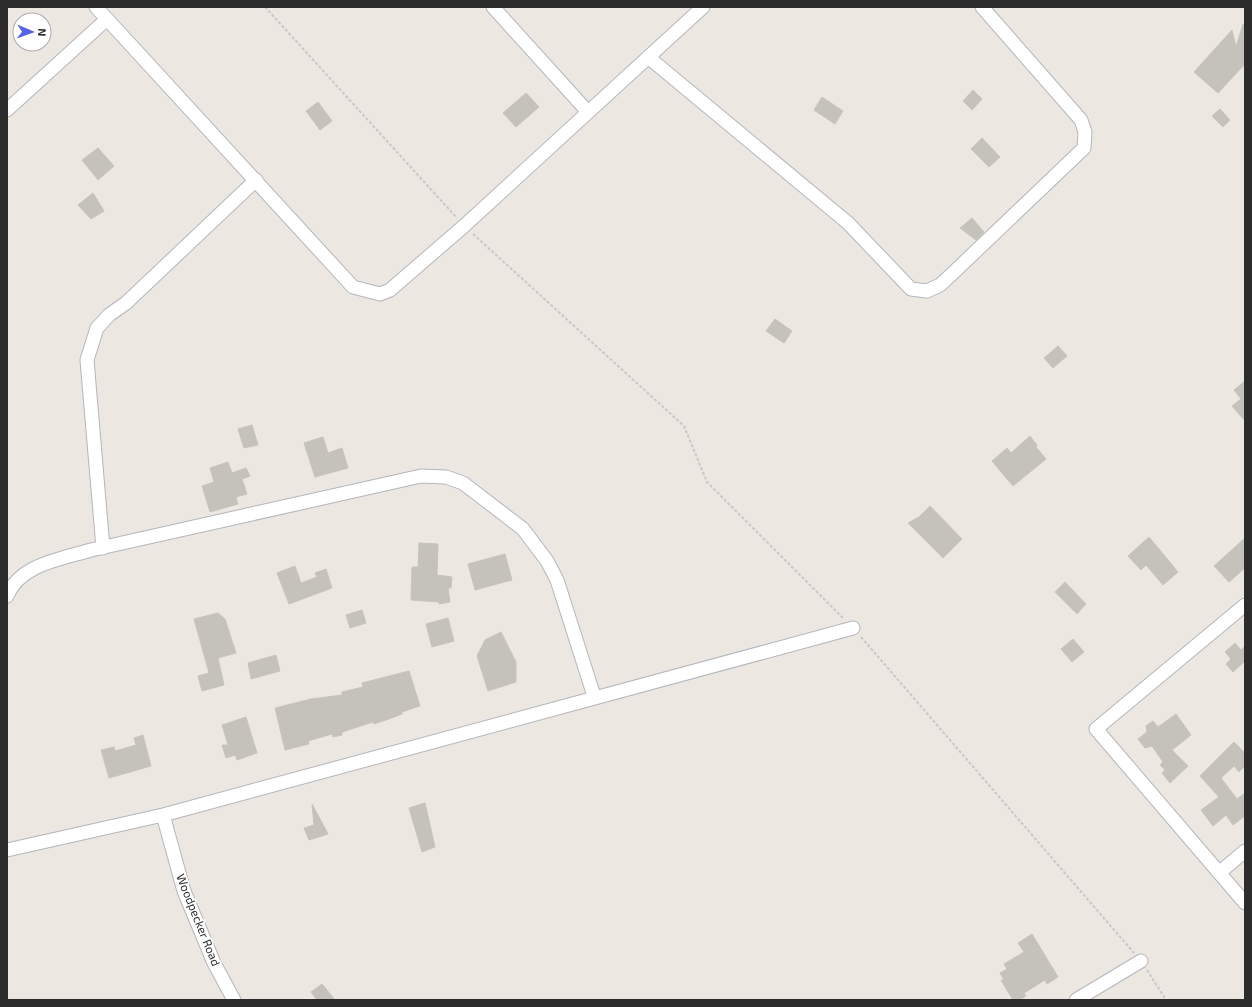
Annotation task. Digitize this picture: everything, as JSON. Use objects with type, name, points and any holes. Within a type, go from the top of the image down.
[{"type":"street","points":[[96,7],[353,287],[380,294],[390,290],[464,226],[703,7]]},
{"type":"street","points":[[493,7],[588,112]]},
{"type":"street","points":[[648,57],[848,223],[911,289],[927,291],[940,285],[1084,148],[1086,132],[1081,120],[982,7]]},
{"type":"street","points":[[7,110],[107,19]]},
{"type":"street","points":[[103,548],[87,360],[96,328],[109,315],[126,303],[256,180]]},
{"type":"street","points":[[7,596],[23,574],[41,566],[103,548],[421,476],[446,477],[463,483],[523,529],[547,561],[557,580],[594,696]]},
{"type":"street","points":[[1245,605],[1096,729],[1245,903]]},
{"type":"street","points":[[7,848],[163,815],[594,696],[853,628]]},
{"type":"street","name":"Woodpecker Road","points":[[163,815],[184,891],[214,962],[234,1000]]},
{"type":"street","points":[[1219,873],[1245,851]]},
{"type":"street","points":[[1076,1000],[1141,961]]},
{"type":"path","points":[[265,7],[464,226],[684,426],[707,482],[853,628],[1141,961],[1166,1000]]},
{"type":"building","points":[[1243,24],[1245,24],[1245,64],[1218,93],[1194,72],[1232,30],[1236,47]]},
{"type":"building","points":[[973,90],[982,99],[972,110],[963,101]]},
{"type":"building","points":[[526,93],[539,107],[516,127],[503,113]]},
{"type":"building","points":[[822,97],[843,111],[835,124],[814,110]]},
{"type":"building","points":[[318,102],[332,121],[320,130],[306,111]]},
{"type":"building","points":[[1220,109],[1230,120],[1223,127],[1212,116]]},
{"type":"building","points":[[982,138],[1000,157],[989,167],[971,149]]},
{"type":"building","points":[[98,148],[114,166],[98,180],[82,160]]},
{"type":"building","points":[[93,193],[104,211],[91,219],[78,205]]},
{"type":"building","points":[[972,218],[984,232],[976,240],[960,228]]},
{"type":"building","points":[[775,319],[792,331],[784,343],[766,331]]},
{"type":"building","points":[[1058,346],[1067,356],[1053,368],[1044,358]]},
{"type":"building","points":[[1245,381],[1245,421],[1232,406],[1241,399],[1234,390]]},
{"type":"building","points":[[252,425],[258,445],[244,448],[238,429]]},
{"type":"building","points":[[1030,436],[1037,445],[1036,447],[1046,459],[1013,486],[992,461],[1007,448],[1011,453]]},
{"type":"building","points":[[323,437],[328,453],[342,448],[348,468],[315,477],[304,443]]},
{"type":"building","points":[[228,462],[232,473],[246,468],[250,476],[242,479],[247,494],[236,497],[238,504],[210,512],[202,486],[214,482],[210,468]]},
{"type":"building","points":[[930,506],[962,539],[943,558],[908,523],[919,517]]},
{"type":"building","points":[[1149,537],[1178,572],[1163,585],[1146,565],[1141,570],[1128,556]]},
{"type":"building","points":[[1245,538],[1245,568],[1229,582],[1214,566]]},
{"type":"building","points":[[419,543],[438,544],[437,575],[452,577],[451,588],[448,588],[450,602],[439,604],[439,602],[411,600],[412,567],[418,567]]},
{"type":"building","points":[[505,554],[512,580],[475,590],[468,564]]},
{"type":"building","points":[[295,566],[301,583],[317,577],[315,573],[326,569],[332,588],[289,604],[277,573]]},
{"type":"building","points":[[1065,582],[1086,604],[1077,614],[1055,592]]},
{"type":"building","points":[[362,610],[366,623],[350,628],[346,615]]},
{"type":"building","points":[[218,613],[225,619],[236,653],[218,658],[224,685],[202,691],[198,676],[209,673],[194,619]]},
{"type":"building","points":[[448,618],[454,641],[432,647],[426,624]]},
{"type":"building","points":[[501,632],[516,662],[516,682],[488,691],[477,656],[485,640]]},
{"type":"building","points":[[1073,639],[1084,652],[1072,662],[1061,649]]},
{"type":"building","points":[[1235,643],[1241,650],[1245,646],[1245,661],[1233,672],[1226,664],[1231,659],[1225,652]]},
{"type":"building","points":[[276,655],[280,671],[251,679],[248,663]]},
{"type":"building","points":[[409,671],[420,706],[374,724],[373,722],[342,732],[342,735],[333,737],[332,734],[308,741],[309,744],[285,750],[275,708],[311,699],[342,695],[342,692],[363,687],[362,683]]},
{"type":"building","points":[[1176,714],[1191,735],[1172,750],[1188,766],[1170,783],[1162,773],[1165,770],[1160,765],[1163,762],[1152,746],[1145,748],[1138,739],[1147,732],[1146,726],[1153,721],[1158,727]]},
{"type":"building","points":[[246,717],[257,753],[237,760],[235,755],[226,758],[222,745],[228,745],[222,725]]},
{"type":"building","points":[[143,735],[151,766],[109,778],[101,750],[114,747],[115,751],[136,745],[134,738]]},
{"type":"building","points":[[1234,742],[1245,753],[1245,766],[1239,772],[1234,766],[1221,778],[1237,799],[1245,793],[1245,816],[1233,825],[1226,815],[1213,826],[1201,810],[1219,797],[1200,776]]},
{"type":"building","points":[[425,803],[435,847],[422,852],[409,808]]},
{"type":"building","points":[[312,804],[328,834],[309,840],[304,828],[314,825]]},
{"type":"building","points":[[1032,934],[1058,977],[1047,984],[1045,980],[1024,993],[1026,996],[1019,1000],[1013,1000],[1001,980],[1004,980],[1000,973],[1007,969],[1004,964],[1024,952],[1018,943]]},
{"type":"building","points":[[322,984],[335,1000],[317,1000],[311,992]]}]
